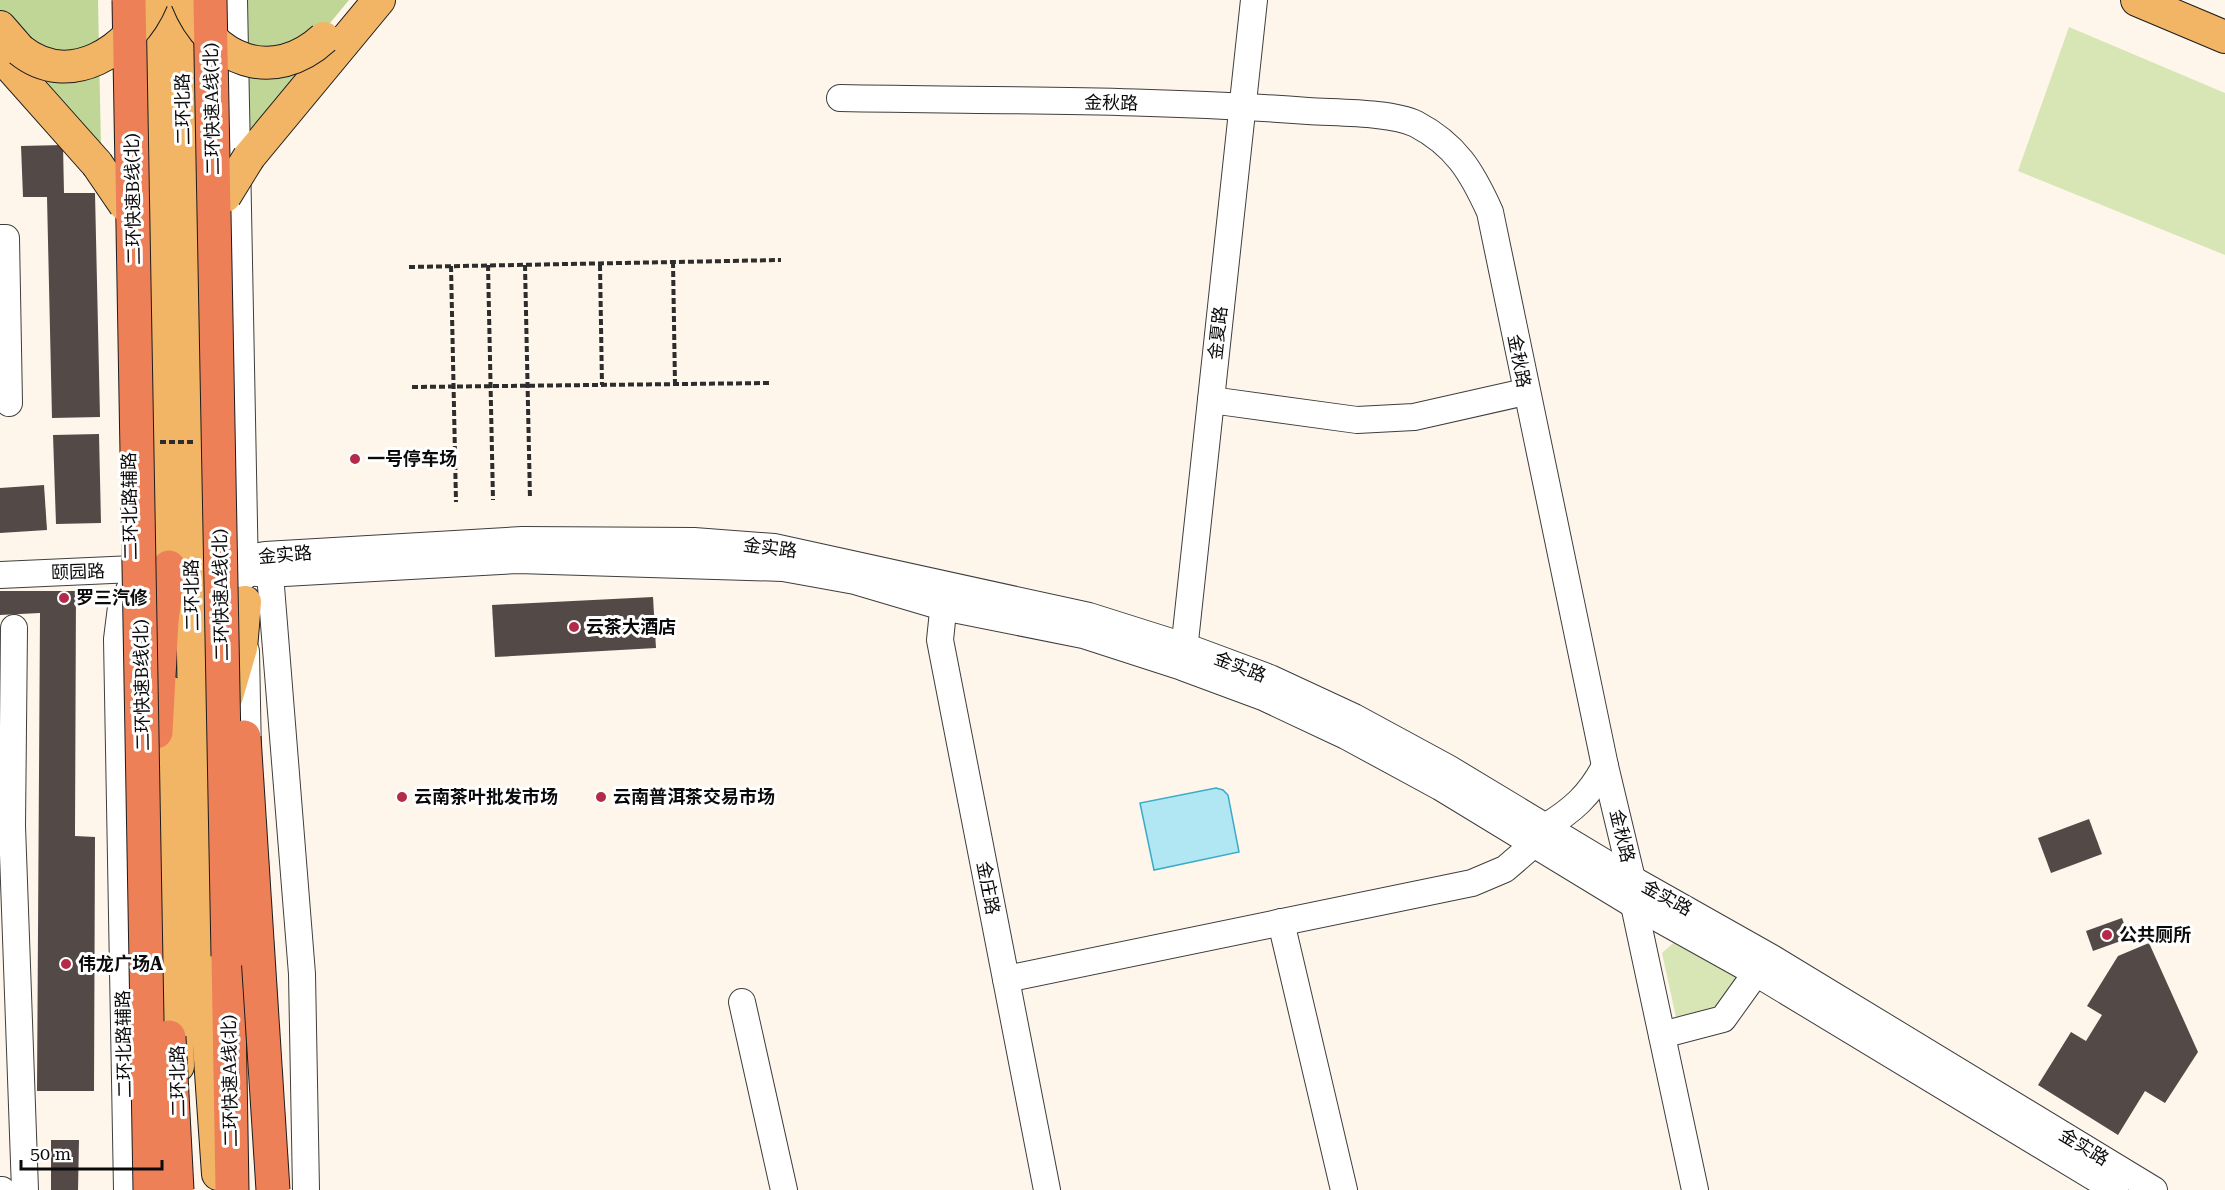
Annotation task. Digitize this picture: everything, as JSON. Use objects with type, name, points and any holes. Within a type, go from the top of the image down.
[{"type":"highway","name":"二环快速B线(北)","points":[[129,0],[150,1190]]},
{"type":"highway","name":"二环快速A线(北)","points":[[210,0],[210,430],[233,1190]]},
{"type":"highway","points":[[210,430],[249,795],[273,1190]]},
{"type":"highway","points":[[139,538],[179,1190]]},
{"type":"highway","points":[[157,1190],[175,819],[156,740],[159,656],[180,567]]},
{"type":"main road","points":[[7,44],[39,62],[50,65],[74,66],[98,59],[131,35],[140,24],[152,0]]},
{"type":"main road","name":"二环北路","points":[[158,0],[172,118]]},
{"type":"main road","name":"二环北路","points":[[179,1190],[175,819],[180,567],[172,118],[181,0]]},
{"type":"main road","points":[[187,0],[198,22],[216,43],[250,62],[269,64],[288,61],[306,52],[324,38],[355,0]]},
{"type":"main road","points":[[176,322],[225,196],[249,157],[379,0]]},
{"type":"main road","points":[[2137,0],[2225,38]]},
{"type":"main road","points":[[7,44],[125,205],[176,322]]},
{"type":"main road","points":[[131,578],[133,671],[156,740]]},
{"type":"main road","points":[[175,819],[203,769],[241,648],[245,578]]},
{"type":"main road","name":"二环北路","points":[[175,819],[204,997],[219,1190]]},
{"type":"street","name":"二环北路辅路","points":[[120,0],[131,578],[121,607],[117,639],[127,1190]]},
{"type":"street","points":[[233,1190],[249,873],[234,0]]},
{"type":"street","name":"金夏路","points":[[1183,656],[1254,0]]},
{"type":"street","name":"金秋路","points":[[840,98],[1243,106],[1386,118],[1413,123],[1447,143],[1473,176],[1490,212],[1605,766],[1632,879],[1634,905],[1695,1190]]},
{"type":"street","points":[[0,238],[6,238],[9,403]]},
{"type":"street","points":[[1211,400],[1357,420],[1414,417],[1526,392]]},
{"type":"street","points":[[243,506],[254,527],[268,537],[277,539],[404,533],[453,544]]},
{"type":"street","name":"金实路","points":[[245,578],[265,555],[522,540],[694,541],[788,549],[1083,635],[1183,656],[1346,736],[1440,787],[1632,879],[1772,958],[2154,1190]]},
{"type":"street","name":"金实路","points":[[180,567],[245,578],[270,574],[518,560],[691,563],[783,568],[945,596]]},
{"type":"street","name":"颐园路","points":[[0,575],[131,578],[180,567]]},
{"type":"street","points":[[270,574],[302,974],[306,1190]]},
{"type":"street","name":"金庄路","points":[[945,596],[940,639],[1047,1190]]},
{"type":"street","points":[[14,628],[6,826],[19,1025],[25,1190]]},
{"type":"street","points":[[1006,979],[1472,883],[1505,869],[1594,788],[1605,766]]},
{"type":"street","name":"金实路","points":[[1539,836],[1634,905],[1756,973],[2115,1190]]},
{"type":"street","points":[[1281,922],[1344,1190]]},
{"type":"street","points":[[1662,1035],[1723,1019],[1756,973]]},
{"type":"street","points":[[742,1002],[784,1190]]},
{"type":"street","points":[[0,1045],[19,1025]]},
{"type":"path","points":[[409,267],[781,260]]},
{"type":"path","points":[[673,262],[675,384]]},
{"type":"path","points":[[525,264],[530,499]]},
{"type":"path","points":[[488,265],[493,501]]},
{"type":"path","points":[[600,265],[602,385]]},
{"type":"path","points":[[452,266],[456,502]]},
{"type":"path","points":[[412,387],[771,383]]},
{"type":"path","points":[[158,442],[210,430]]},
{"type":"green space","points":[[0,0],[98,0],[101,149],[0,36]]},
{"type":"green space","points":[[242,0],[349,0],[316,40],[308,71],[244,143]]},
{"type":"green space","points":[[2069,27],[2225,93],[2225,255],[2018,171]]},
{"type":"green space","points":[[1679,938],[1739,976],[1716,1014],[1677,1022],[1662,953]]},
{"type":"water","points":[[1216,788],[1228,795],[1239,852],[1154,870],[1140,803]]},
{"type":"building","points":[[63,145],[64,193],[95,193],[100,417],[52,418],[47,197],[23,197],[21,146]]},
{"type":"building","points":[[99,434],[101,523],[56,524],[53,435]]},
{"type":"building","points":[[44,485],[47,530],[0,533],[0,488]]},
{"type":"building","name":"伟龙广场A","points":[[0,591],[76,591],[75,836],[95,837],[94,1091],[37,1091],[40,613],[0,615]]},
{"type":"building","name":"云茶大酒店","points":[[653,597],[656,648],[495,657],[492,605]]},
{"type":"building","points":[[2089,819],[2102,854],[2051,873],[2038,838]]},
{"type":"building","name":"公共厕所","points":[[2122,918],[2129,938],[2093,951],[2086,931]]},
{"type":"building","points":[[2149,943],[2198,1052],[2165,1103],[2145,1091],[2118,1135],[2038,1085],[2071,1032],[2086,1041],[2102,1015],[2087,1006],[2118,956]]},
{"type":"building","points":[[51,1140],[79,1140],[78,1190],[51,1190]]},
{"type":"place","name":"一号停车场","points":[[355,459]]},
{"type":"place","name":"罗三汽修","points":[[64,598]]},
{"type":"place","name":"云茶大酒店","points":[[574,627]]},
{"type":"place","name":"云南茶叶批发市场","points":[[402,797]]},
{"type":"place","name":"云南普洱茶交易市场","points":[[601,797]]},
{"type":"place","name":"公共厕所","points":[[2107,935]]},
{"type":"place","name":"伟龙广场A","points":[[66,964]]}]
